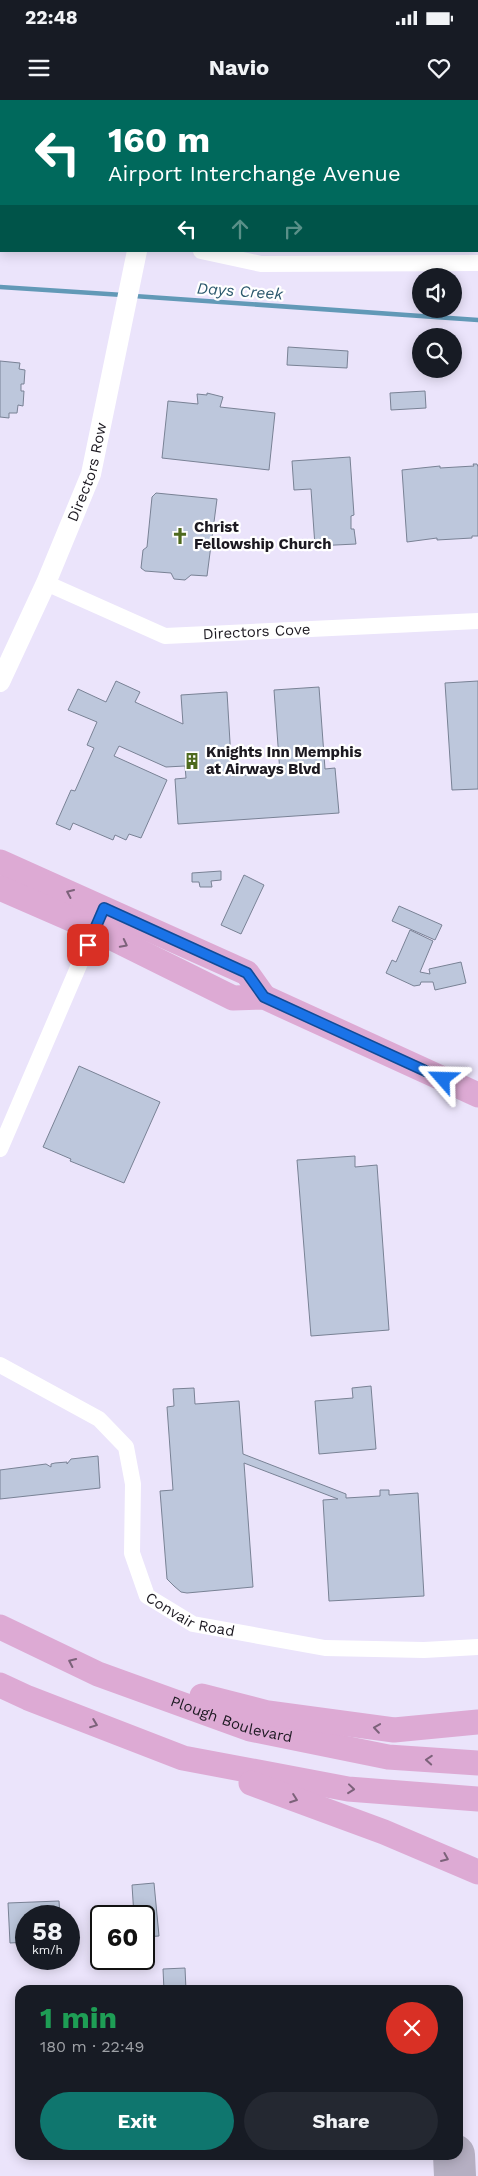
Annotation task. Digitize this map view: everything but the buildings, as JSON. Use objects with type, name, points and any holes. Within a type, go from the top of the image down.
[{"type":"main road","points":[[0,862],[99,918],[233,998],[264,997],[478,1095]]},
{"type":"main road","points":[[0,888],[99,918]]},
{"type":"main road","name":"Plough Boulevard","points":[[0,1627],[98,1674],[250,1729],[388,1757],[478,1763]]},
{"type":"main road","points":[[98,1674],[268,1713],[394,1730],[478,1722]]},
{"type":"main road","points":[[0,1685],[28,1698],[183,1758],[384,1832],[478,1872]]},
{"type":"main road","points":[[183,1758],[348,1788],[478,1799]]},
{"type":"street","points":[[206,252],[261,264],[478,263]]},
{"type":"street","name":"Directors Row","points":[[0,682],[46,583],[91,474],[136,257]]},
{"type":"street","name":"Directors Cove","points":[[46,583],[165,636],[478,621]]},
{"type":"street","points":[[0,1149],[99,918]]},
{"type":"street","name":"Convair Road","points":[[0,1365],[99,1419],[126,1447],[133,1484],[132,1553],[148,1596],[193,1624],[325,1648],[424,1650],[478,1646]]},
{"type":"waterway","name":"Days Creek","points":[[0,287],[123,295]]},
{"type":"waterway","name":"Days Creek","points":[[134,296],[478,320]]},
{"type":"taxiway","points":[[454,2160],[455,2176]]},
{"type":"place","name":"Christ Fellowship Church","points":[[180,536]]},
{"type":"place","name":"Knights Inn Memphis at Airways Blvd","points":[[192,761]]},
{"type":"route","points":[[88,945],[104,908],[247,973],[264,997],[443,1079]]}]
